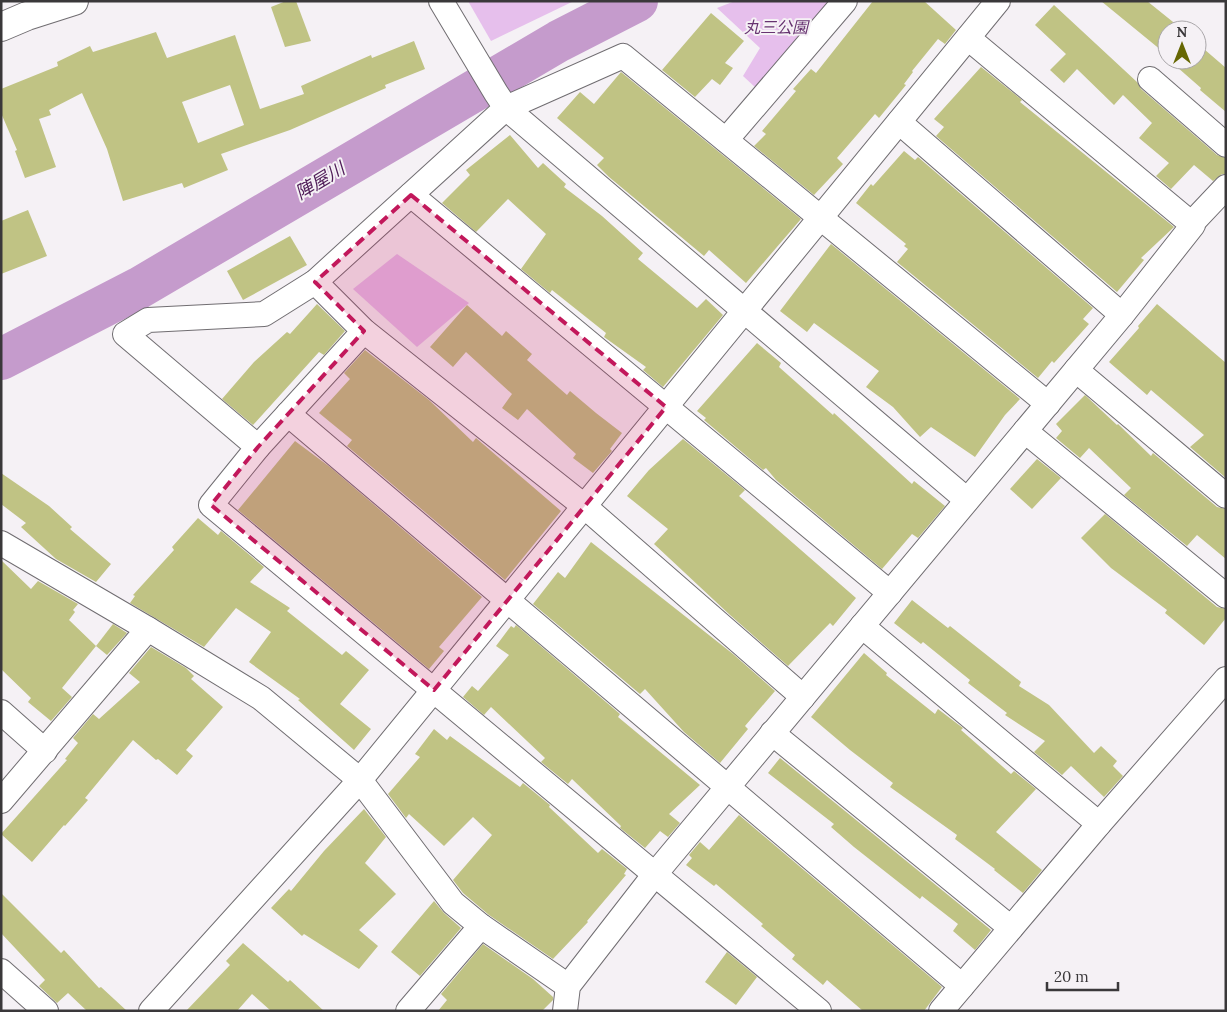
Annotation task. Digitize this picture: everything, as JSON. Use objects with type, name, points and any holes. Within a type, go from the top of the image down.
[{"type":"main road","points":[[1,27],[27,16],[74,1]]},
{"type":"street","points":[[441,1],[501,100],[744,311],[967,500]]},
{"type":"street","points":[[726,140],[846,1]]},
{"type":"street","points":[[151,1011],[360,780],[998,1]]},
{"type":"street","points":[[968,38],[1192,224]]},
{"type":"street","points":[[258,447],[125,334],[148,320],[264,314],[315,282],[411,195],[501,100],[623,56],[1048,404]]},
{"type":"street","points":[[1150,80],[1226,145]]},
{"type":"street","points":[[899,122],[1122,315]]},
{"type":"street","points":[[565,1011],[568,986],[655,874],[1122,315],[1192,224],[1226,187]]},
{"type":"street","points":[[411,195],[890,593]]},
{"type":"street","points":[[315,282],[364,330],[584,506],[803,697]]},
{"type":"street","points":[[364,330],[258,447],[211,505],[819,1011]]},
{"type":"street","points":[[1076,370],[1226,496]]},
{"type":"street","points":[[288,414],[962,986]]},
{"type":"street","points":[[1025,431],[1226,596]]},
{"type":"street","points":[[1,543],[261,698],[360,780],[454,903],[481,926],[568,986]]},
{"type":"street","points":[[862,626],[1099,824]]},
{"type":"street","points":[[1,801],[148,629]]},
{"type":"street","points":[[941,1011],[1099,824],[1226,679]]},
{"type":"street","points":[[1,712],[45,751]]},
{"type":"street","points":[[772,733],[1011,928]]},
{"type":"street","points":[[408,1011],[481,926]]},
{"type":"street","points":[[1,971],[46,1011]]},
{"type":"highlighted area","points":[[411,195],[666,407],[434,690],[211,505],[258,447],[364,331],[315,282]]},
{"type":"green space","points":[[468,1],[574,1],[491,41]]},
{"type":"green space","name":"丸三公園","points":[[735,1],[834,1],[757,89],[743,76],[760,48],[717,8]]},
{"type":"green space","points":[[397,254],[469,303],[417,347],[353,289]]},
{"type":"building","points":[[286,1],[296,1],[311,41],[285,47],[271,7]]},
{"type":"building","points":[[873,1],[924,1],[956,30],[945,44],[938,39],[912,71],[904,84],[906,85],[879,118],[875,114],[837,158],[843,164],[814,195],[754,146],[766,134],[762,131],[796,91],[793,89],[811,69],[816,73]]},
{"type":"building","points":[[1101,1],[1147,1],[1171,20],[1157,20],[1157,47]]},
{"type":"building","points":[[1054,5],[1137,82],[1141,89],[1217,155],[1226,158],[1226,174],[1222,174],[1213,181],[1194,165],[1171,189],[1156,176],[1169,163],[1139,138],[1152,123],[1123,95],[1114,105],[1077,69],[1064,83],[1050,70],[1066,54],[1035,25]]},
{"type":"building","points":[[711,13],[744,41],[725,63],[733,68],[720,85],[712,79],[695,97],[662,70]]},
{"type":"building","points":[[156,32],[167,58],[235,35],[260,109],[304,94],[301,86],[371,55],[372,58],[414,41],[425,69],[385,85],[386,88],[290,130],[221,154],[228,170],[184,188],[182,183],[123,201],[107,149],[82,93],[49,110],[51,115],[39,119],[56,167],[25,178],[15,151],[17,150],[1,113],[1,89],[58,66],[57,62],[90,46],[93,52]],"holes":[[[230,85],[244,125],[198,143],[182,102]]]},
{"type":"building","points":[[1207,52],[1226,68],[1226,112],[1200,90],[1201,88],[1180,70],[1207,70]]},
{"type":"building","points":[[981,67],[1022,100],[1020,102],[1174,227],[1141,258],[1144,260],[1117,292],[936,136],[944,127],[934,119]]},
{"type":"building","points":[[621,72],[801,219],[746,283],[709,250],[704,256],[609,177],[597,165],[604,158],[557,118],[580,92],[594,104]]},
{"type":"building","points":[[510,135],[538,168],[543,163],[566,184],[564,187],[602,216],[643,253],[638,259],[697,308],[706,299],[723,315],[663,387],[643,370],[646,367],[604,337],[606,333],[552,290],[550,293],[521,269],[546,234],[508,199],[476,232],[442,203],[470,175],[466,170]]},
{"type":"building","points":[[904,151],[915,160],[918,157],[1093,308],[1083,319],[1089,324],[1038,378],[897,262],[908,249],[904,246],[906,244],[856,203],[871,184],[873,186]]},
{"type":"building","points":[[28,210],[47,256],[1,274],[1,221]]},
{"type":"building","points":[[290,236],[307,265],[243,300],[227,271]]},
{"type":"building","points":[[831,244],[1020,399],[1005,415],[975,457],[931,427],[920,437],[893,407],[866,387],[879,371],[814,323],[807,332],[780,311]]},
{"type":"building","points":[[317,304],[345,331],[324,355],[319,352],[253,425],[222,399],[254,362],[287,332],[290,334]]},
{"type":"building","points":[[1157,304],[1226,363],[1226,478],[1190,447],[1204,435],[1151,390],[1147,395],[1109,362]]},
{"type":"building","points":[[467,305],[502,336],[506,331],[532,354],[527,360],[567,395],[570,391],[622,433],[610,449],[612,451],[593,473],[573,458],[576,454],[527,409],[518,420],[502,408],[512,394],[466,352],[453,367],[430,347]]},
{"type":"building","points":[[757,343],[781,363],[779,367],[833,415],[834,413],[912,484],[914,481],[945,506],[918,538],[912,534],[882,569],[776,480],[766,468],[763,470],[704,420],[706,418],[697,411]]},
{"type":"building","points":[[365,350],[429,400],[473,442],[476,438],[561,511],[505,580],[347,446],[352,440],[319,413],[350,379],[344,373]]},
{"type":"building","points":[[1085,395],[1151,456],[1153,453],[1217,507],[1226,509],[1226,559],[1197,535],[1187,546],[1124,495],[1131,488],[1089,448],[1080,458],[1056,438],[1062,431],[1056,424]]},
{"type":"building","points":[[683,439],[745,490],[739,496],[856,598],[833,626],[830,623],[788,666],[654,544],[668,529],[627,496],[649,470]]},
{"type":"building","points":[[295,441],[330,467],[482,597],[439,647],[444,651],[429,669],[238,510]]},
{"type":"building","points":[[1037,459],[1061,478],[1032,509],[1010,489]]},
{"type":"building","points":[[1,473],[49,506],[72,527],[70,529],[111,564],[96,582],[56,559],[21,527],[26,523],[1,504]]},
{"type":"building","points":[[1105,514],[1217,607],[1226,609],[1226,618],[1204,645],[1165,613],[1167,610],[1111,568],[1081,538]]},
{"type":"building","points":[[198,518],[218,535],[221,531],[264,567],[250,582],[290,608],[287,611],[342,655],[346,651],[369,670],[340,704],[371,729],[354,750],[298,700],[300,699],[249,662],[271,632],[236,608],[204,647],[130,603],[135,596],[133,595],[174,550],[172,547]]},
{"type":"building","points":[[591,542],[733,654],[775,691],[745,726],[748,729],[720,763],[684,732],[645,689],[640,694],[533,604],[558,572],[565,578]]},
{"type":"building","points":[[1,560],[31,589],[38,581],[78,604],[69,620],[96,646],[62,688],[72,697],[51,721],[28,702],[31,698],[1,669]]},
{"type":"building","points":[[912,600],[948,628],[950,626],[1021,682],[1019,686],[1049,705],[1094,753],[1101,746],[1117,761],[1113,766],[1123,776],[1104,797],[1071,766],[1062,775],[1034,752],[1045,741],[1005,715],[1007,713],[968,683],[970,680],[923,642],[921,644],[894,623]]},
{"type":"building","points":[[113,624],[127,633],[107,655],[96,646]]},
{"type":"building","points":[[516,625],[620,714],[618,717],[700,785],[669,814],[680,823],[668,837],[660,831],[645,848],[620,828],[621,826],[572,779],[568,784],[541,762],[545,758],[491,707],[484,715],[463,697],[472,686],[478,691],[509,655],[496,646],[511,626],[514,628]]},
{"type":"building","points":[[151,647],[186,668],[194,676],[191,679],[223,707],[186,750],[193,756],[177,775],[133,740],[85,798],[88,800],[32,862],[1,834],[67,760],[65,759],[78,743],[73,738],[93,714],[99,719],[140,682],[129,673]]},
{"type":"building","points":[[864,653],[887,673],[886,675],[935,714],[938,709],[963,728],[961,730],[1011,774],[1014,771],[1036,789],[996,832],[1042,870],[1023,893],[955,839],[957,835],[890,787],[893,783],[811,717]]},
{"type":"building","points":[[434,729],[447,740],[450,736],[520,787],[523,783],[550,805],[549,807],[598,853],[602,849],[627,869],[624,874],[626,875],[588,922],[553,959],[489,915],[463,893],[453,880],[492,835],[473,817],[444,846],[409,814],[406,818],[388,794],[420,757],[415,754]]},
{"type":"building","points":[[780,758],[991,930],[975,950],[953,931],[958,924],[922,896],[920,899],[854,847],[831,827],[834,824],[768,773]]},
{"type":"building","points":[[364,809],[386,837],[365,863],[396,894],[359,930],[378,946],[359,969],[304,934],[302,936],[271,908],[289,889],[291,891],[324,851]]},
{"type":"building","points":[[739,815],[942,987],[924,1011],[863,1011],[827,980],[823,985],[792,959],[795,955],[761,926],[763,924],[716,884],[714,886],[686,865],[692,858],[689,855],[700,842],[709,850]]},
{"type":"building","points":[[1,893],[61,953],[64,950],[99,988],[101,987],[127,1011],[87,1011],[68,993],[57,1003],[39,986],[45,980],[1,933]]},
{"type":"building","points":[[434,901],[461,928],[420,976],[391,952]]},
{"type":"building","points":[[243,943],[288,982],[290,980],[324,1011],[271,1011],[252,994],[237,1011],[186,1011],[230,965],[226,961]]},
{"type":"building","points":[[483,944],[533,979],[553,997],[553,1000],[542,1011],[438,1011],[447,1000],[441,994]]},
{"type":"building","points":[[727,952],[757,977],[736,1005],[705,982]]},
{"type":"waterway","name":"陣屋川","points":[[1,359],[139,288],[559,41],[637,1]]}]
